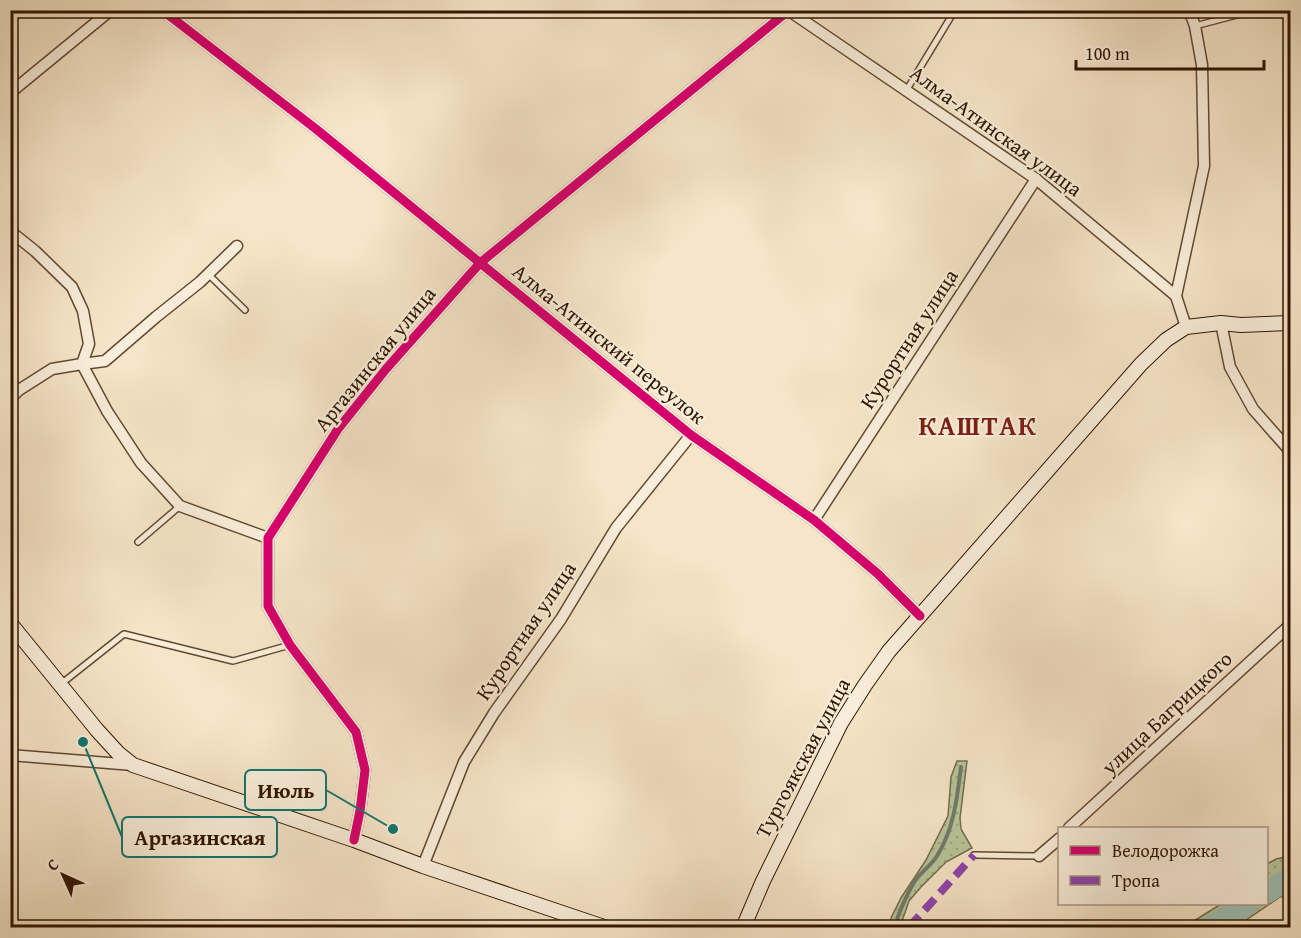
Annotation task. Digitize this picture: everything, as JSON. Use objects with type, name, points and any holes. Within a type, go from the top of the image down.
[{"type":"main road","points":[[1186,327],[1221,323],[1290,323]]},
{"type":"main road","name":"Тургоякская улица","points":[[742,927],[841,723],[889,651],[1141,364],[1166,340],[1186,327]]},
{"type":"main road","points":[[10,623],[97,730],[118,753],[133,765],[607,927]]},
{"type":"street","points":[[10,93],[111,10]]},
{"type":"street","name":"Алма-Атинский переулок","points":[[162,10],[316,129],[691,435],[814,520],[878,574],[920,616]]},
{"type":"street","points":[[1186,327],[1176,296],[1204,166],[1202,65],[1195,26],[1189,10]]},
{"type":"street","name":"Аргазинская улица","points":[[268,538],[338,429],[386,369],[480,263],[788,11]]},
{"type":"street","name":"Алма-Атинская улица","points":[[788,11],[1036,179],[1176,296]]},
{"type":"street","name":"Курортная улица","points":[[814,520],[1036,179]]},
{"type":"street","points":[[10,231],[35,251],[72,287],[83,311],[89,344],[82,364],[106,411],[141,463],[180,506],[268,538],[268,606],[290,645],[356,732],[365,770],[354,840]]},
{"type":"street","points":[[10,399],[19,390],[52,369],[105,361],[208,274],[237,246]]},
{"type":"street","points":[[1221,323],[1230,367],[1253,410],[1290,452]]},
{"type":"street","name":"Курортная улица","points":[[423,866],[464,762],[494,713],[561,619],[616,528],[691,435]]},
{"type":"street","name":"улица Багрицкого","points":[[1071,827],[1290,625]]},
{"type":"street","points":[[10,755],[133,765]]},
{"type":"street","points":[[1039,856],[1058,839]]},
{"type":"lane","points":[[906,91],[955,10]]},
{"type":"lane","points":[[1195,26],[1256,10]]},
{"type":"lane","points":[[208,274],[245,309]]},
{"type":"lane","points":[[138,542],[180,506]]},
{"type":"lane","points":[[61,684],[124,634],[234,662],[290,645]]},
{"type":"lane","points":[[974,855],[1039,856]]},
{"type":"green space","points":[[957,761],[967,761],[960,818],[961,829],[972,848],[946,862],[909,901],[900,927],[891,927],[891,918],[901,898],[926,860],[948,816],[951,777]]},
{"type":"green space","points":[[1290,856],[1290,895],[1280,897],[1236,927],[1184,927],[1219,905],[1268,905],[1268,863]]},
{"type":"waterway","points":[[895,928],[912,887],[943,846],[954,813],[961,767]]},
{"type":"waterway","name":"КАШТАК","points":[[1268,892],[1290,878]]},
{"type":"waterway","name":"КАШТАК","points":[[1208,928],[1246,905]]},
{"type":"marked path","points":[[911,928],[912,924],[974,855]]},
{"type":"cycle path","points":[[162,10],[316,129],[691,435],[814,520],[878,574],[920,616]]},
{"type":"cycle path","points":[[354,840],[365,770],[356,732],[290,645],[268,606],[268,538],[338,429],[386,369],[480,263],[788,11]]},
{"type":"place","name":"Аргазинская","points":[[83,742]]},
{"type":"place","name":"Июль","points":[[393,829]]},
{"type":"district","name":"КАШТАК","points":[[978,426]]}]
